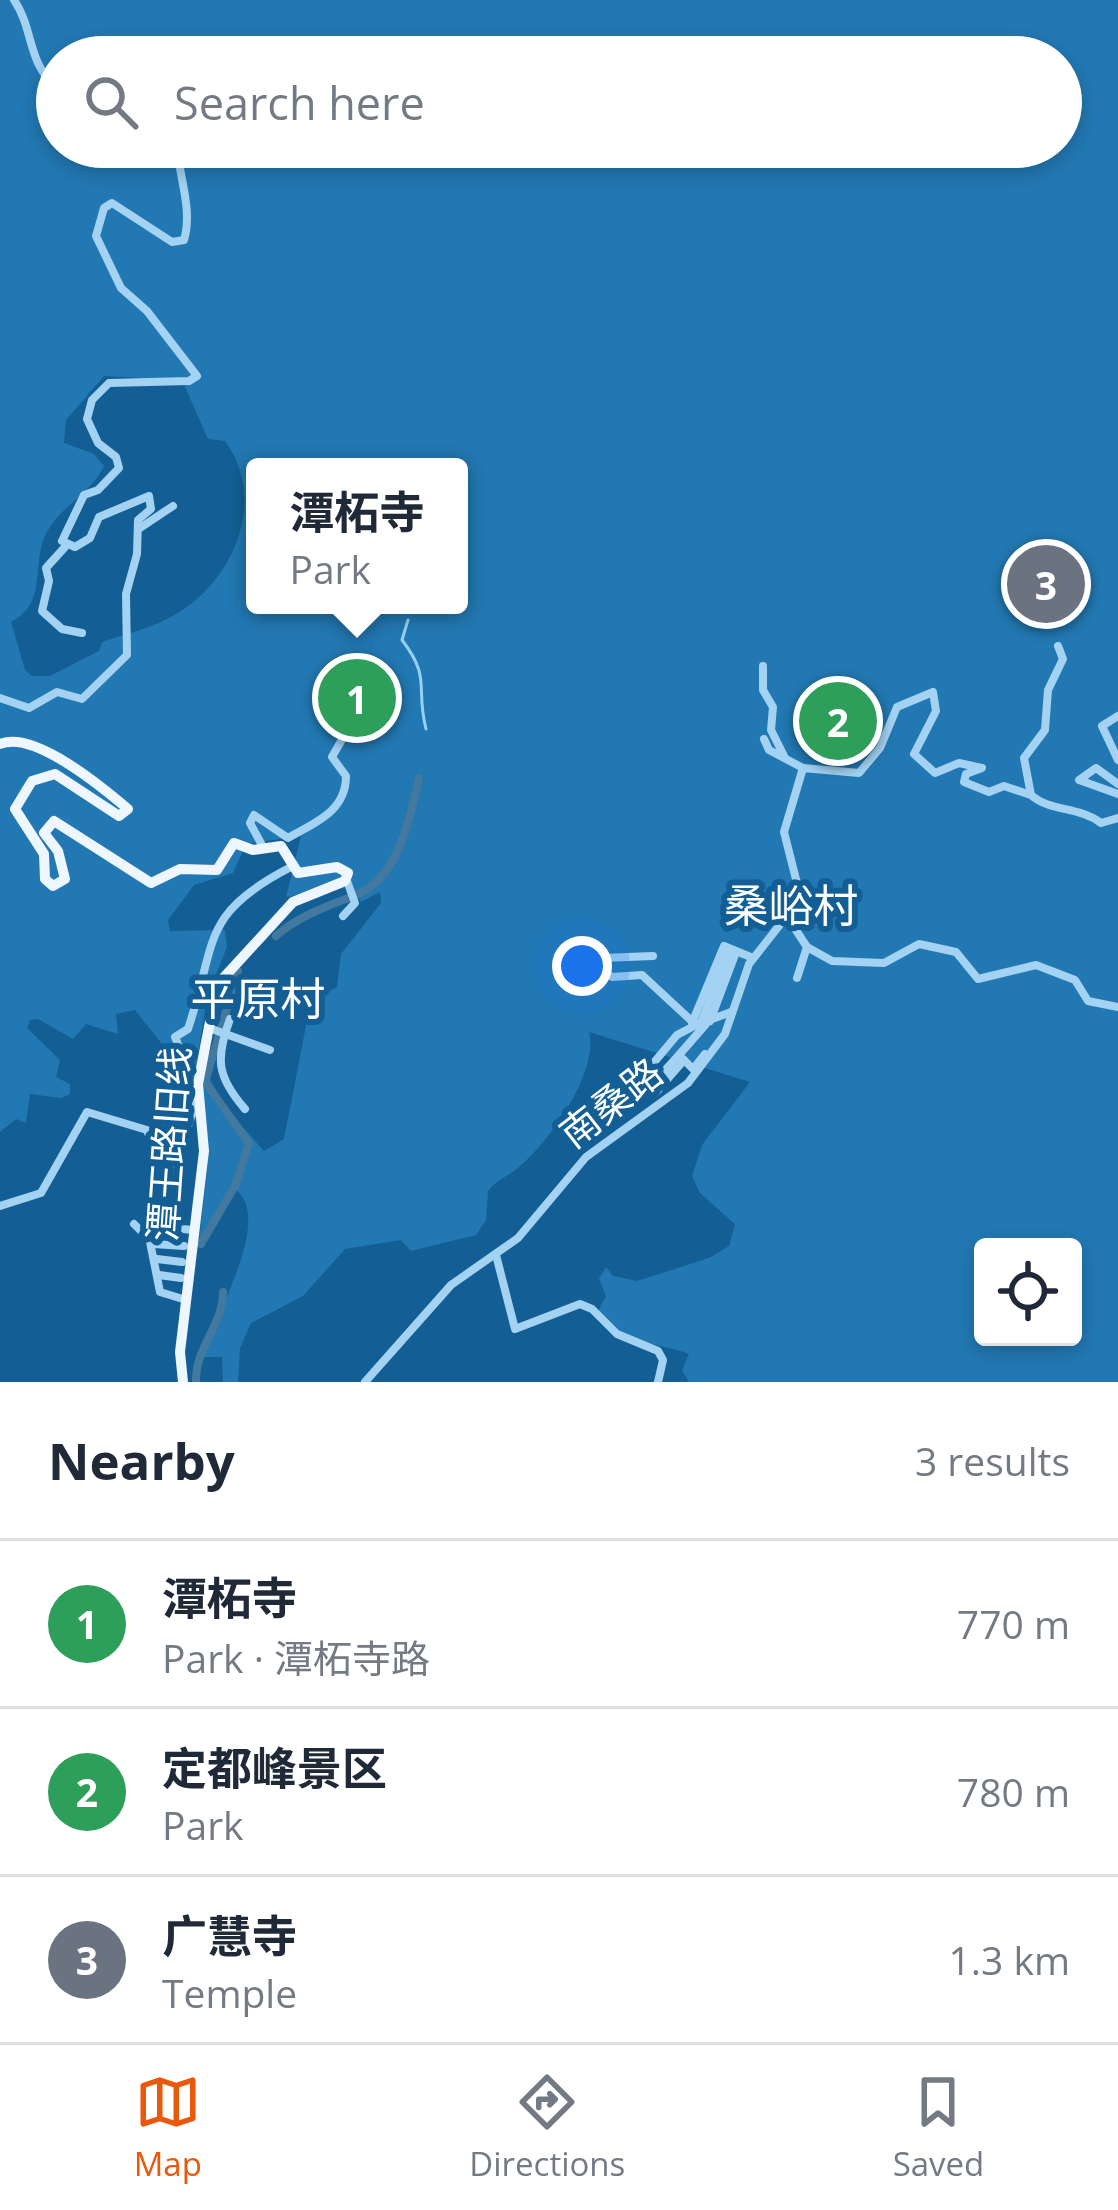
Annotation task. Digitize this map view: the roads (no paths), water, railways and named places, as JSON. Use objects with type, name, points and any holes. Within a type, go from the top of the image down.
[{"type":"main road","points":[[0,744],[16,741],[62,756],[87,782],[127,807],[127,814],[119,816],[55,774],[32,781],[15,809],[44,854],[45,879],[53,886],[63,883],[64,876],[58,851],[44,833],[52,822],[152,883],[180,869],[217,870],[234,843],[250,850],[263,847]]},
{"type":"main road","name":"潭王路旧线","points":[[183,1382],[186,1300],[204,1144],[199,1097],[216,1031],[215,991],[227,968],[293,902],[348,877],[340,867],[300,873],[291,867],[283,848],[263,847]]},
{"type":"street","points":[[14,0],[36,59]]},
{"type":"street","points":[[65,547],[63,533],[75,508],[119,468],[96,441],[87,419],[93,398],[109,383],[189,381],[198,375],[118,285],[96,239],[104,208],[115,203],[172,242],[184,240],[185,188],[177,168]]},
{"type":"street","points":[[0,698],[25,708],[40,705],[54,692],[82,699],[123,661],[127,584],[140,530],[138,520],[151,509],[146,494],[135,505],[101,515],[90,538],[65,547],[46,568],[49,581],[42,611],[62,629],[82,633]]},
{"type":"street","points":[[140,530],[173,506]]},
{"type":"street","points":[[1031,795],[1024,758],[1045,730],[1048,689],[1063,659],[1058,646]]},
{"type":"street","points":[[764,666],[763,690],[773,707],[771,730],[784,756]]},
{"type":"street","points":[[764,740],[769,751],[803,768],[859,772],[879,750],[897,707],[933,692],[936,711],[914,754],[935,773],[959,763],[982,768],[964,776],[968,785],[988,792],[1004,786],[1042,804],[1083,809],[1101,823],[1118,818]]},
{"type":"street","points":[[263,847],[250,823],[254,814],[288,838],[321,823],[339,802],[346,776],[332,757],[344,736],[371,735],[373,711],[365,699]]},
{"type":"street","points":[[1118,716],[1102,726],[1118,760]]},
{"type":"street","points":[[803,768],[784,832],[802,903],[788,919],[807,947],[832,961],[877,963],[919,944],[935,946],[956,952],[977,979],[998,977],[1016,966],[1036,965],[1075,980],[1088,1001],[1118,1007]]},
{"type":"street","points":[[1118,784],[1096,768],[1079,780],[1118,794]]},
{"type":"street","points":[[152,1130],[163,1124],[180,1086],[183,1055],[175,1037],[188,1029],[214,933],[239,895],[291,867]]},
{"type":"street","points":[[343,916],[355,900],[349,884]]},
{"type":"street","name":"南桑路","points":[[365,1382],[451,1285],[518,1238],[571,1171],[602,1142],[683,1088],[712,1051],[753,958],[772,929],[788,919]]},
{"type":"street","points":[[701,1024],[724,946],[753,958]]},
{"type":"street","points":[[797,978],[807,947]]},
{"type":"street","points":[[652,1090],[682,1057],[701,1024],[732,951]]},
{"type":"street","points":[[653,956],[602,958],[595,965],[612,977],[642,975],[701,1024]]},
{"type":"street","points":[[640,1079],[677,1035],[731,1012]]},
{"type":"street","points":[[216,1031],[230,1019]]},
{"type":"street","points":[[216,1031],[270,1050]]},
{"type":"street","points":[[216,1031],[222,1084],[244,1109]]},
{"type":"street","points":[[682,1057],[693,1069],[712,1051]]},
{"type":"street","points":[[0,1206],[41,1193],[87,1112],[147,1130],[156,1156],[156,1193],[162,1194],[199,1097]]},
{"type":"street","points":[[134,1224],[152,1241],[184,1246]]},
{"type":"street","points":[[186,1300],[163,1296],[148,1230],[194,1230]]},
{"type":"street","points":[[496,1255],[515,1329],[580,1304],[592,1309],[617,1334],[658,1351],[662,1360],[658,1382]]},
{"type":"street","points":[[157,1259],[182,1262]]},
{"type":"street","points":[[159,1275],[181,1278]]},
{"type":"waterway","points":[[408,620],[402,640],[420,674],[426,729]]},
{"type":"waterway","points":[[276,936],[306,916],[360,893],[384,873],[401,843],[419,778]]},
{"type":"waterway","points":[[201,1244],[236,1184],[249,1143],[205,1082],[238,971]]},
{"type":"waterway","points":[[196,1382],[223,1292]]},
{"type":"place","name":"广慧寺","points":[[1046,584]]},
{"type":"place","name":"潭柘寺","points":[[357,698]]},
{"type":"place","name":"定都峰景区","points":[[838,721]]},
{"type":"district","name":"桑峪村","points":[[791,906]]},
{"type":"district","name":"平原村","points":[[258,999]]}]
